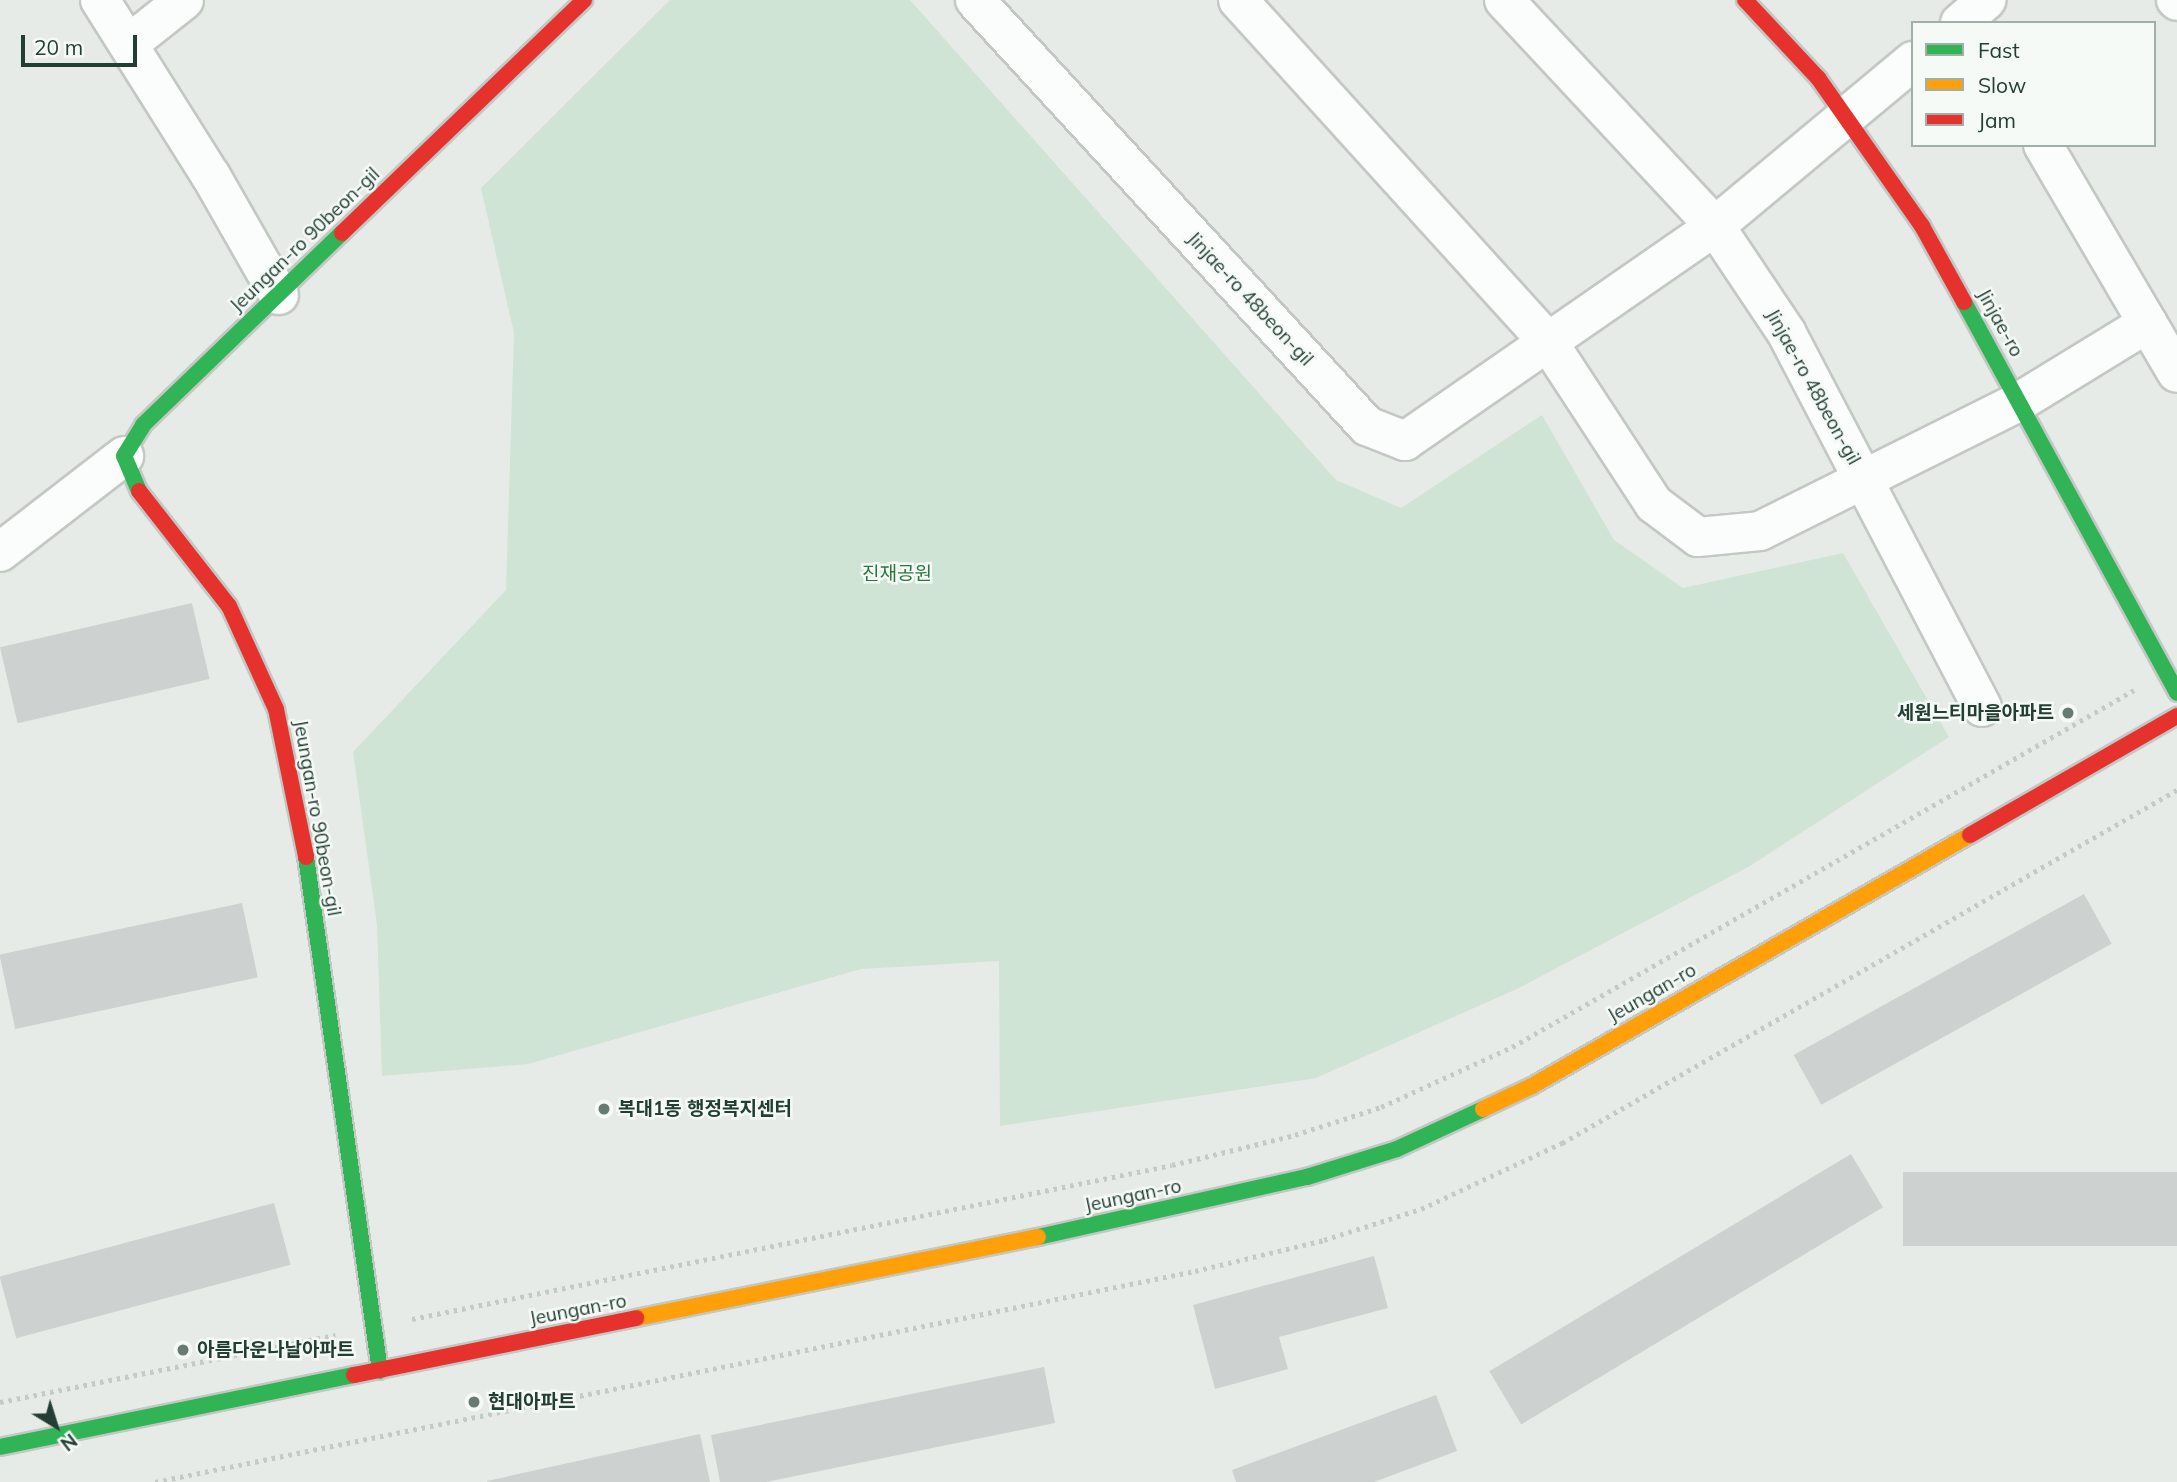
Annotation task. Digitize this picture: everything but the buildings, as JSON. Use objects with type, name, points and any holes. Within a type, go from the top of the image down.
[{"type":"street","points":[[100,0],[130,43],[278,295]]},
{"type":"street","points":[[130,43],[184,0]]},
{"type":"street","name":"Jeungan-ro 90beon-gil","points":[[380,1371],[303,835],[276,709],[229,606],[139,491],[124,456],[143,425],[583,0]]},
{"type":"street","name":"Jinjae-ro 48beon-gil","points":[[1238,0],[1548,342],[1654,504],[1698,537],[1760,531],[1864,478]]},
{"type":"street","name":"Jinjae-ro 48beon-gil","points":[[1504,0],[1715,226],[1786,332],[1982,707]]},
{"type":"street","name":"Jinjae-ro","points":[[1745,0],[1846,115],[1922,226],[2177,693]]},
{"type":"street","name":"Jinjae-ro 48beon-gil","points":[[988,4],[1367,426],[1405,441],[1715,226],[1911,63]]},
{"type":"street","points":[[2044,147],[2177,373]]},
{"type":"street","points":[[1864,478],[2019,402],[2148,323]]},
{"type":"street","points":[[0,552],[124,456]]},
{"type":"street","name":"Jeungan-ro","points":[[0,1447],[1181,1208],[1307,1177],[1397,1149],[1532,1086],[2177,716]]},
{"type":"path","points":[[0,1402],[1171,1165],[1295,1135],[1381,1107],[1512,1047],[2166,672]]},
{"type":"green space","name":"진재공원","points":[[670,0],[910,0],[1336,480],[1401,508],[1542,415],[1614,540],[1683,588],[1843,553],[1949,737],[1750,866],[1519,988],[1316,1078],[1000,1126],[999,961],[861,969],[528,1064],[382,1076],[377,925],[353,752],[506,590],[514,333],[481,188]]},
{"type":"traffic: fast","points":[[139,491],[124,456],[143,425],[342,233]]},
{"type":"traffic: fast","points":[[1964,302],[2177,693]]},
{"type":"traffic: fast","points":[[306,857],[380,1371]]},
{"type":"traffic: fast","points":[[1038,1237],[1307,1177],[1397,1149],[1483,1109]]},
{"type":"traffic: fast","points":[[0,1447],[354,1375]]},
{"type":"traffic: slow","points":[[1483,1109],[1532,1086],[1970,835]]},
{"type":"traffic: slow","points":[[636,1318],[1038,1237]]},
{"type":"traffic: jam","points":[[342,233],[584,0]]},
{"type":"traffic: jam","points":[[1745,0],[1818,78],[1922,226],[1964,302]]},
{"type":"traffic: jam","points":[[139,491],[229,606],[276,709],[306,857]]},
{"type":"traffic: jam","points":[[1970,835],[2177,716]]},
{"type":"traffic: jam","points":[[354,1375],[636,1318]]},
{"type":"place","name":"세원느티마을아파트","points":[[2068,713]]},
{"type":"place","name":"복대1동 행정복지센터","points":[[604,1109]]},
{"type":"place","name":"아름다운나날아파트","points":[[183,1350]]},
{"type":"place","name":"현대아파트","points":[[474,1402]]}]
